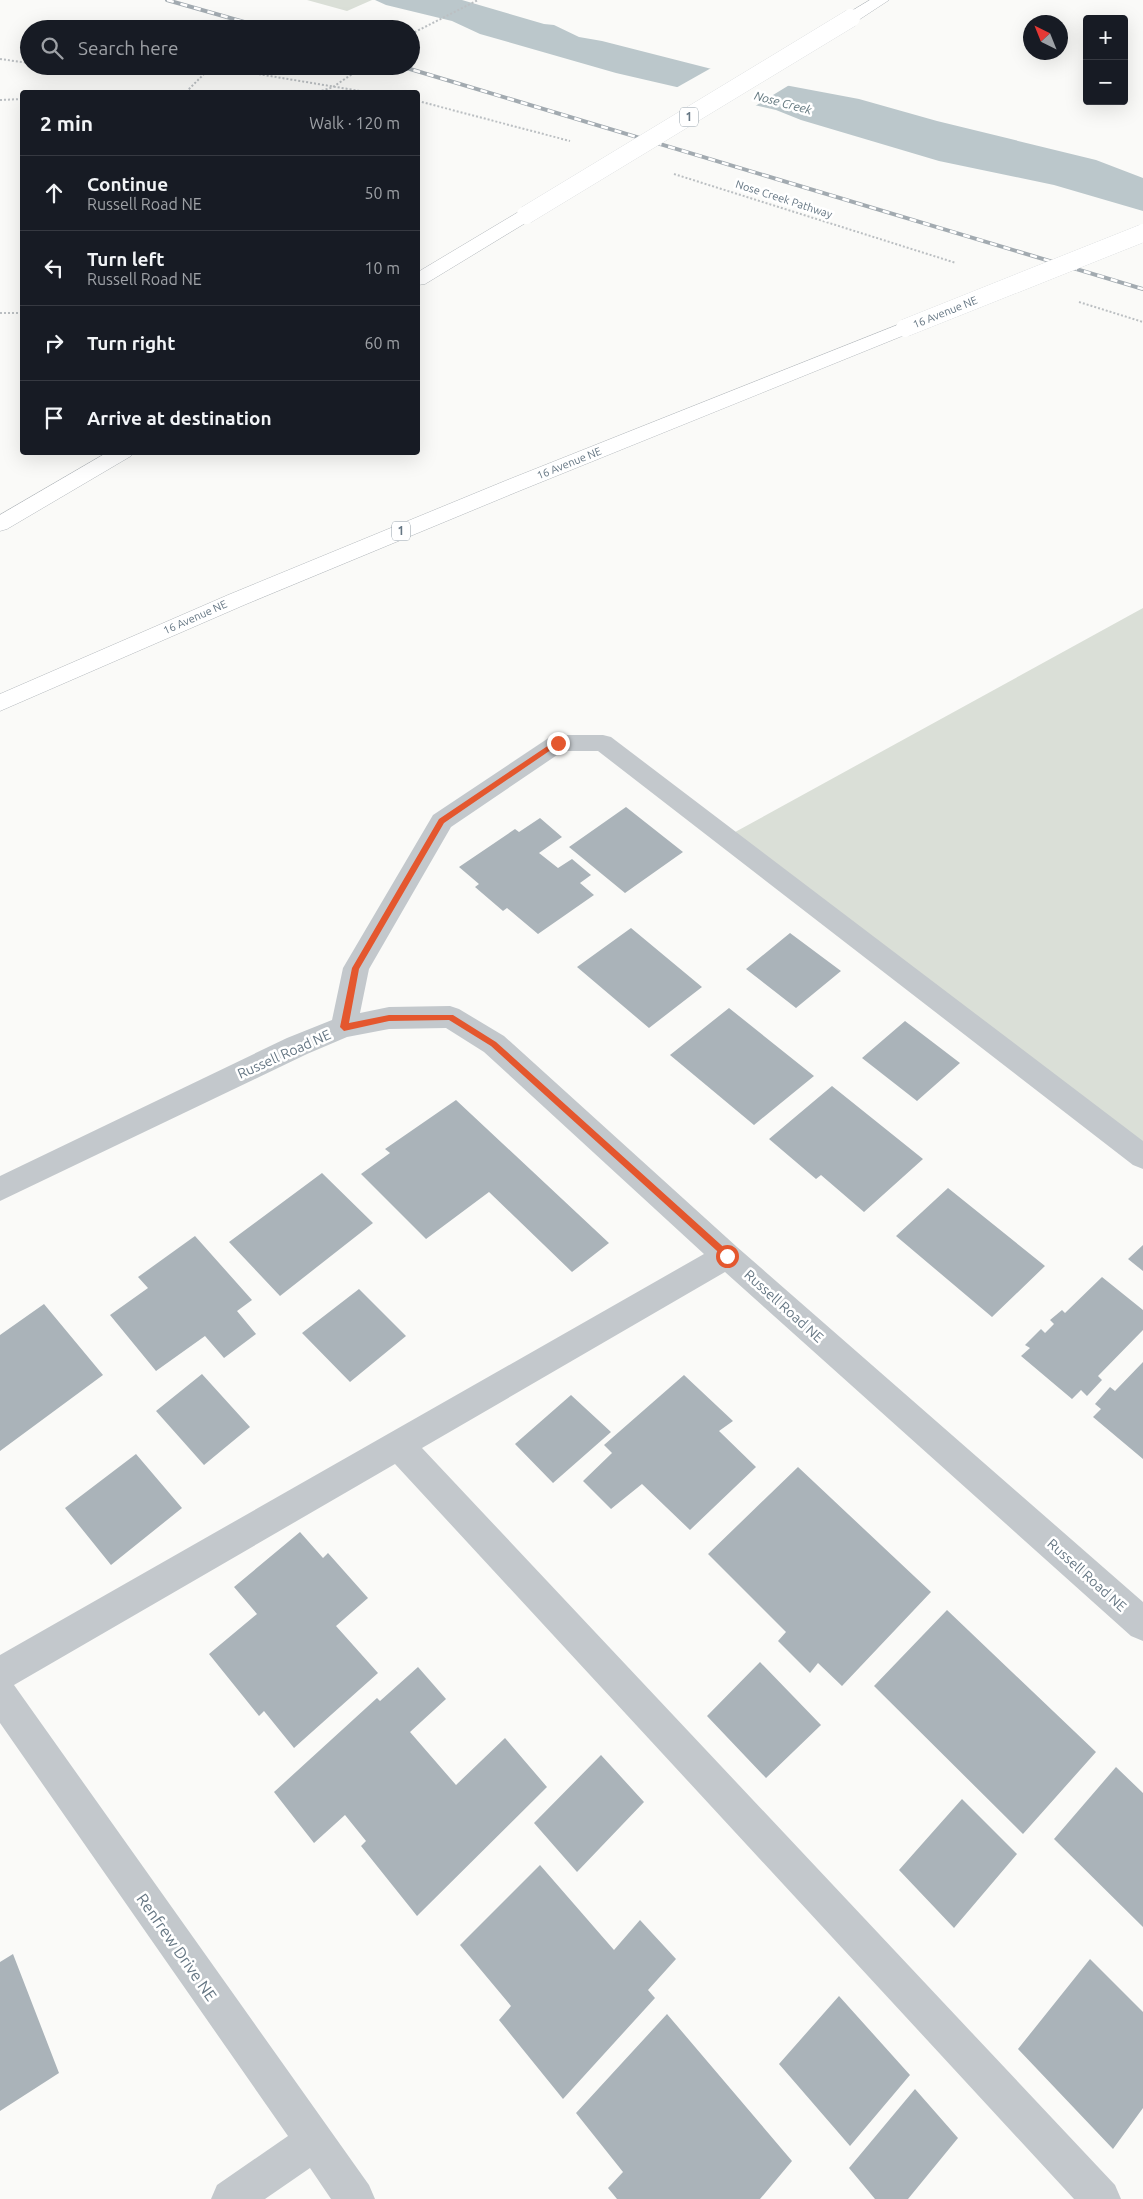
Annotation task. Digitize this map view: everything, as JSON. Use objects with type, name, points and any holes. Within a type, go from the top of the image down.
[{"type":"highway","name":"1","points":[[420,279],[881,0]]},
{"type":"highway","name":"16 Avenue NE","points":[[0,703],[245,596],[512,486],[1143,233]]},
{"type":"highway","points":[[0,524],[119,455]]},
{"type":"street","points":[[344,1027],[356,968],[442,821],[558,743],[603,743],[1143,1157]]},
{"type":"street","name":"Russell Road NE","points":[[0,1188],[297,1046],[344,1027],[389,1018],[450,1017],[494,1044],[727,1256],[1143,1624]]},
{"type":"street","points":[[0,1674],[397,1444],[727,1256]]},
{"type":"street","points":[[397,1444],[1101,2199]]},
{"type":"street","name":"Renfrew Drive NE","points":[[0,1694],[313,2142],[355,2199]]},
{"type":"street","points":[[231,2199],[313,2142]]},
{"type":"path","points":[[420,29],[478,0]]},
{"type":"path","points":[[0,60],[20,61]]},
{"type":"path","points":[[187,90],[203,75]]},
{"type":"path","points":[[267,75],[353,90]]},
{"type":"path","points":[[324,90],[333,87],[351,75]]},
{"type":"path","points":[[0,100],[20,99]]},
{"type":"path","points":[[420,102],[571,141]]},
{"type":"path","name":"Nose Creek Pathway","points":[[665,171],[959,264]]},
{"type":"path","points":[[1073,300],[1143,322]]},
{"type":"path","points":[[0,313],[20,314]]},
{"type":"shaded area","points":[[307,0],[372,0],[347,11]]},
{"type":"shaded area","points":[[1143,608],[1143,1157],[726,837]]},
{"type":"water","name":"Nose Creek","points":[[375,0],[462,0],[544,24],[554,25],[579,37],[602,41],[747,78],[859,99],[937,121],[1096,160],[1143,178],[1143,211],[1054,185],[939,161],[801,120],[776,110],[616,73],[480,34],[452,21],[386,5]]},
{"type":"pier","points":[[713,67],[791,84],[752,108],[674,89]]},
{"type":"building","points":[[626,807],[683,852],[625,893],[569,847]]},
{"type":"building","points":[[540,818],[562,837],[539,853],[558,868],[572,859],[591,875],[580,883],[594,895],[538,934],[507,908],[503,911],[475,887],[479,884],[459,867],[515,829],[519,832]]},
{"type":"building","points":[[631,928],[702,987],[649,1028],[577,967]]},
{"type":"building","points":[[790,933],[841,971],[796,1008],[746,969]]},
{"type":"building","points":[[729,1008],[814,1076],[754,1125],[670,1055]]},
{"type":"building","points":[[905,1021],[960,1063],[917,1101],[862,1058]]},
{"type":"building","points":[[832,1086],[923,1159],[864,1212],[821,1175],[816,1179],[769,1139]]},
{"type":"building","points":[[456,1100],[609,1243],[572,1272],[489,1192],[426,1239],[361,1174],[390,1153],[385,1149]]},
{"type":"building","points":[[322,1173],[373,1223],[280,1296],[229,1242]]},
{"type":"building","points":[[948,1188],[1045,1266],[992,1317],[896,1236]]},
{"type":"building","points":[[195,1236],[252,1300],[237,1311],[256,1334],[224,1358],[205,1336],[156,1371],[110,1315],[148,1288],[138,1277]]},
{"type":"building","points":[[1143,1245],[1143,1271],[1128,1259]]},
{"type":"building","points":[[1102,1277],[1143,1310],[1143,1330],[1098,1376],[1102,1380],[1087,1396],[1081,1390],[1072,1399],[1021,1356],[1030,1348],[1025,1345],[1041,1329],[1045,1333],[1054,1324],[1050,1320],[1062,1310],[1065,1313]]},
{"type":"building","points":[[359,1289],[406,1336],[350,1382],[302,1333]]},
{"type":"building","points":[[44,1304],[103,1375],[0,1451],[0,1335]]},
{"type":"building","points":[[1143,1362],[1143,1459],[1093,1417],[1101,1409],[1095,1404],[1110,1387],[1115,1391]]},
{"type":"building","points":[[202,1374],[250,1427],[204,1465],[156,1411]]},
{"type":"building","points":[[684,1375],[733,1421],[719,1431],[756,1467],[690,1530],[642,1484],[611,1509],[583,1481],[612,1453],[604,1445]]},
{"type":"building","points":[[571,1395],[611,1432],[553,1483],[515,1444]]},
{"type":"building","points":[[136,1454],[182,1508],[111,1565],[65,1508]]},
{"type":"building","points":[[798,1467],[931,1592],[842,1686],[818,1663],[810,1673],[778,1641],[786,1632],[708,1554]]},
{"type":"building","points":[[300,1532],[323,1558],[328,1553],[368,1598],[336,1626],[378,1673],[294,1748],[264,1711],[259,1716],[209,1654],[257,1614],[234,1587]]},
{"type":"building","points":[[947,1610],[1096,1752],[1023,1834],[874,1686]]},
{"type":"building","points":[[760,1662],[821,1725],[766,1778],[707,1716]]},
{"type":"building","points":[[418,1667],[446,1699],[410,1732],[456,1785],[505,1738],[547,1787],[417,1916],[361,1846],[366,1841],[345,1815],[314,1843],[274,1792],[377,1698],[380,1701]]},
{"type":"building","points":[[601,1755],[644,1802],[577,1872],[534,1823]]},
{"type":"building","points":[[1116,1767],[1143,1793],[1143,1927],[1054,1839]]},
{"type":"building","points":[[962,1799],[1017,1854],[954,1928],[899,1870]]},
{"type":"building","points":[[540,1865],[614,1950],[640,1920],[676,1959],[648,1990],[655,1998],[563,2099],[499,2020],[511,2006],[460,1945]]},
{"type":"building","points":[[13,1954],[59,2073],[0,2111],[0,1962]]},
{"type":"building","points":[[1090,1959],[1143,2012],[1143,2108],[1113,2149],[1018,2049]]},
{"type":"building","points":[[839,1996],[910,2075],[850,2146],[779,2064]]},
{"type":"building","points":[[667,2014],[792,2161],[760,2199],[617,2199],[608,2188],[623,2172],[576,2113]]},
{"type":"building","points":[[915,2089],[958,2138],[908,2199],[875,2199],[849,2168]]},
{"type":"railway","points":[[167,0],[237,20]]},
{"type":"railway","points":[[420,72],[1143,289]]},
{"type":"route","points":[[558,743],[442,821],[356,968],[344,1027],[389,1018],[450,1017],[494,1044],[727,1256]]}]
